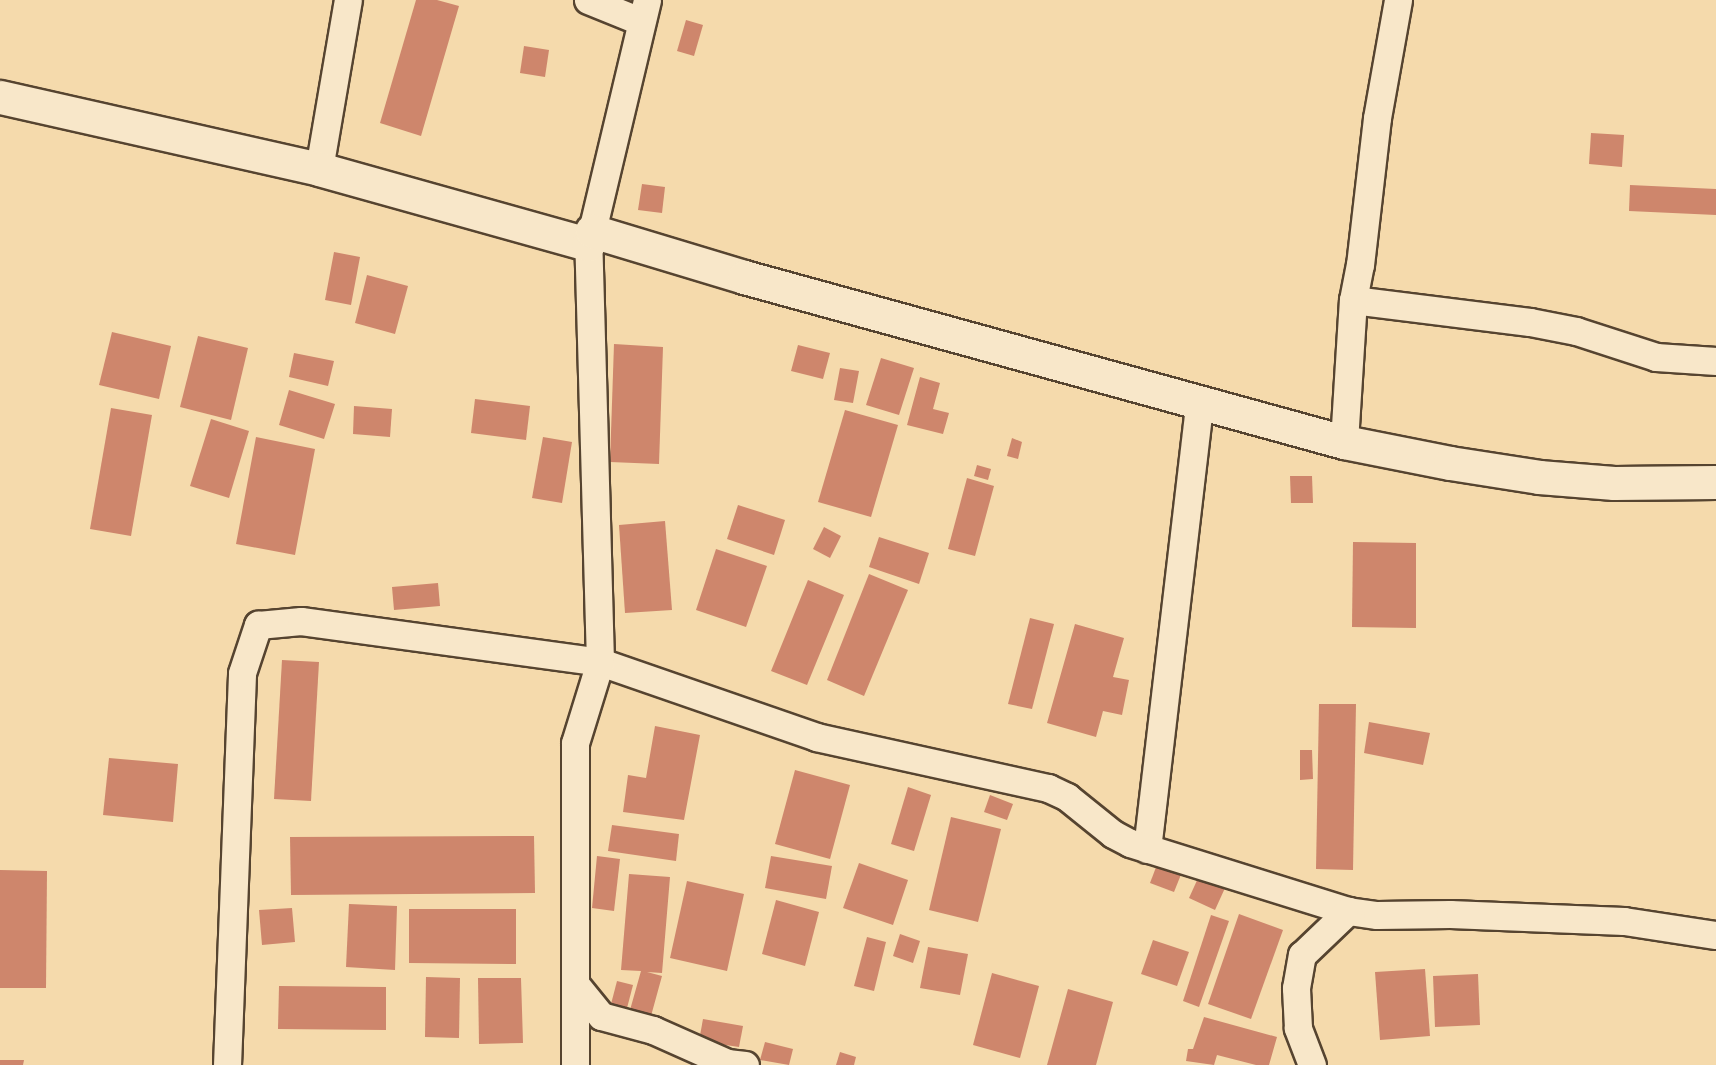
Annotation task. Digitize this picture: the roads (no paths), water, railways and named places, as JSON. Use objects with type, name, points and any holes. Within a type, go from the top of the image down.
[{"type":"street","points":[[319,169],[348,0]]},
{"type":"street","points":[[575,1065],[575,743],[600,662],[590,237],[643,11],[588,0]]},
{"type":"street","points":[[1344,442],[1353,300],[1362,254],[1377,118],[1398,0]]},
{"type":"street","points":[[0,97],[319,169],[590,237],[1200,400],[1344,442],[1449,464],[1539,477],[1614,483],[1716,482]]},
{"type":"street","points":[[1353,300],[1530,322],[1576,331],[1656,357],[1716,361]]},
{"type":"street","points":[[1147,849],[1200,400]]},
{"type":"street","points":[[227,1065],[242,673],[258,625],[301,621],[600,662],[816,737],[1048,788],[1067,797],[1113,834],[1147,849],[1348,912],[1377,915],[1450,914],[1624,921],[1716,935]]},
{"type":"street","points":[[1312,1065],[1298,1028],[1296,988],[1302,955],[1348,912]]},
{"type":"street","points":[[576,985],[601,1016],[653,1030],[727,1063],[745,1065]]}]
